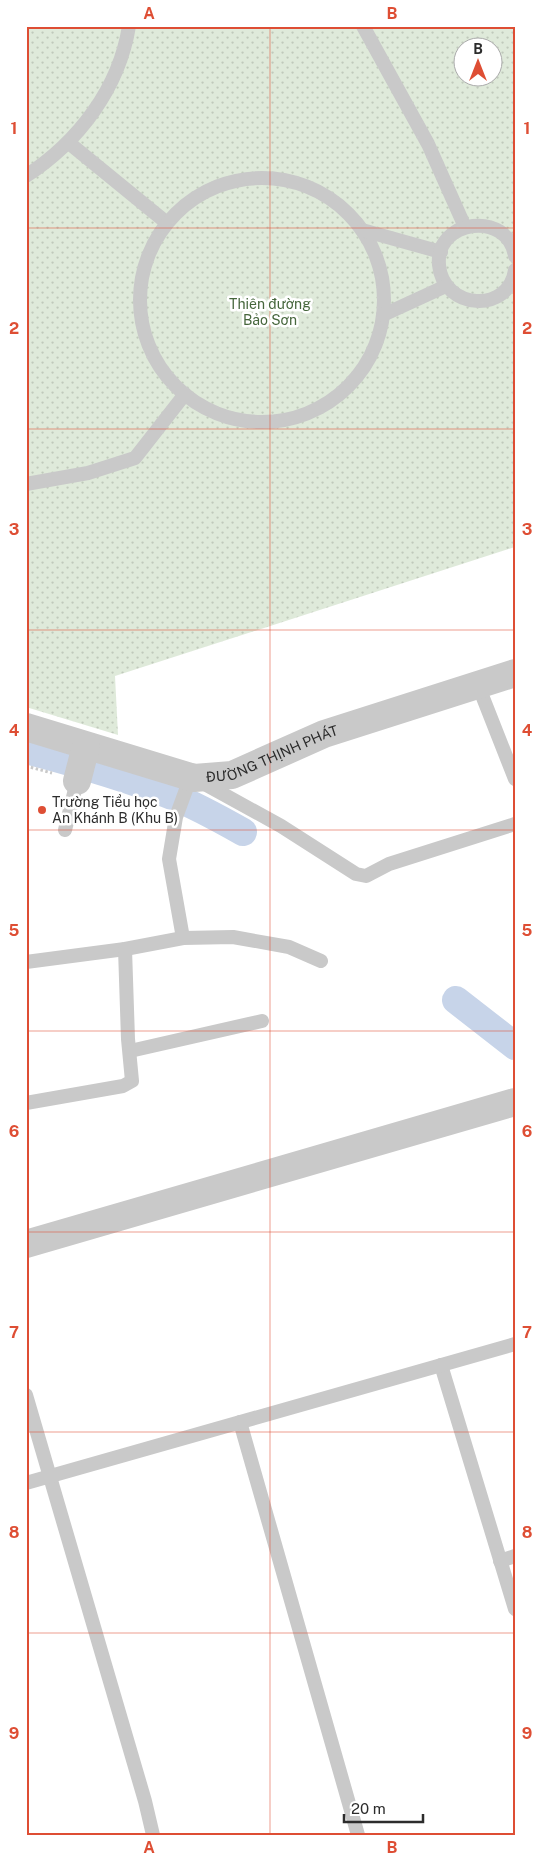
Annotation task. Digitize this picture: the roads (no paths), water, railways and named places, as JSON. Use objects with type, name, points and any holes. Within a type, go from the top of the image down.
[{"type":"street","name":"ĐƯỜNG THỊNH PHÁT","points":[[26,727],[81,764],[191,782],[232,775],[324,734],[515,673]]},
{"type":"street","points":[[26,1244],[515,1102]]},
{"type":"lane","points":[[26,176],[46,164],[69,143],[89,119],[106,93],[118,64],[129,26]]},
{"type":"lane","points":[[368,27],[428,144],[465,227]]},
{"type":"lane","points":[[69,143],[166,223]]},
{"type":"lane","points":[[266,178],[289,181],[310,188],[330,198],[362,230],[373,250],[380,270],[384,293],[383,315],[378,337],[369,358],[356,376],[340,392],[322,405],[301,415],[280,420],[257,421],[234,418],[213,411],[193,401],[161,369],[150,350],[139,306],[140,284],[145,262],[154,241],[166,223],[201,194],[222,184],[244,179],[266,178]]},
{"type":"lane","points":[[514,273],[509,285],[500,294],[489,300],[477,302],[466,300],[446,286],[439,264],[441,252],[446,241],[454,232],[465,227],[477,225],[489,227],[500,232],[508,240],[515,256]]},
{"type":"lane","points":[[362,230],[441,252]]},
{"type":"lane","points":[[383,315],[446,286]]},
{"type":"lane","points":[[26,484],[88,473],[135,458],[185,394]]},
{"type":"lane","points":[[478,685],[515,778]]},
{"type":"lane","points":[[64,830],[81,764]]},
{"type":"lane","points":[[183,938],[169,859],[179,807],[191,782],[281,826],[356,874],[366,876],[389,864],[515,824]]},
{"type":"lane","points":[[26,962],[125,949],[183,938],[233,938],[289,947],[321,961]]},
{"type":"lane","points":[[26,1103],[123,1086],[132,1081],[125,949]]},
{"type":"lane","points":[[130,1051],[262,1021]]},
{"type":"lane","points":[[26,1483],[515,1344]]},
{"type":"lane","points":[[441,1365],[515,1609]]},
{"type":"lane","points":[[26,1396],[142,1791],[153,1835]]},
{"type":"lane","points":[[240,1422],[358,1835]]},
{"type":"lane","points":[[500,1561],[515,1556]]},
{"type":"waterway","points":[[26,750],[154,789],[190,804],[243,832]]},
{"type":"waterway","points":[[456,1000],[515,1046]]},
{"type":"place","name":"Trường Tiểu học An Khánh B (Khu B)","points":[[42,810]]},
{"type":"park label","name":"Thiên đường Bảo Sơn","points":[[270,312]]}]
